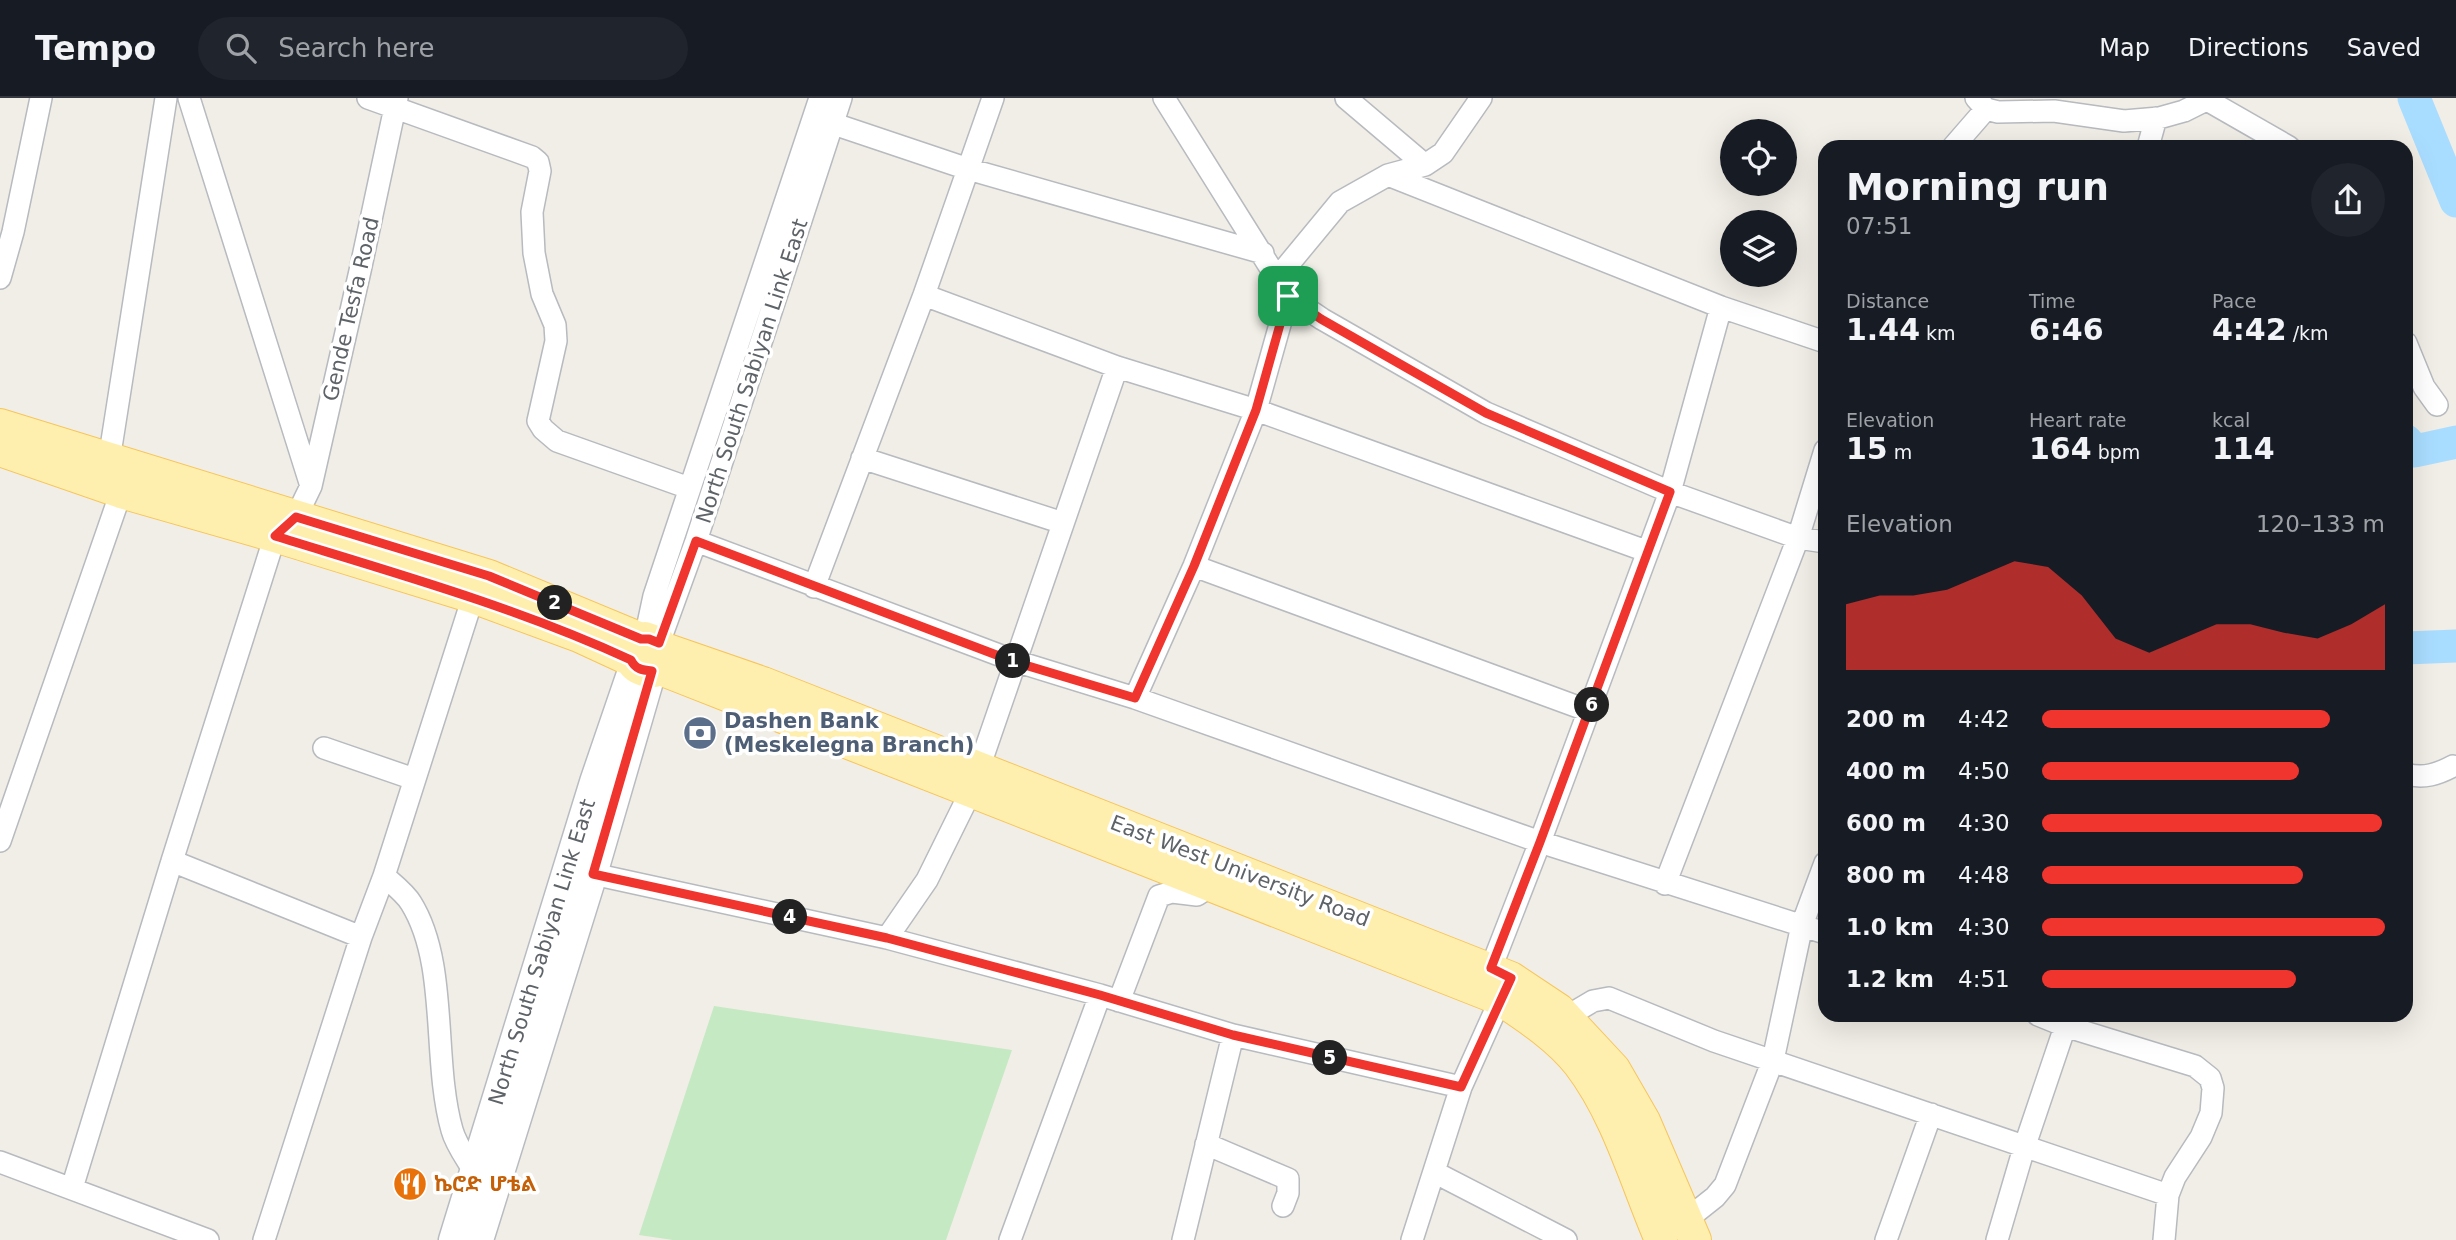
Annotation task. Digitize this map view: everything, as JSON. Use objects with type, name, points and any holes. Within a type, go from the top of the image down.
[{"type":"main road","name":"East West University Road","points":[[0,425],[276,509],[286,526],[579,636],[763,683],[1211,886],[1540,996],[1566,1017],[1614,1069],[1644,1121],[1690,1230]]},
{"type":"main road","name":"East West University Road","points":[[0,450],[121,492],[286,526],[489,576],[648,654]]},
{"type":"main road","name":"North South Sabiyan Link East","points":[[479,1240],[593,874],[648,654]]},
{"type":"main road","name":"North South Sabiyan Link East","points":[[453,1240],[594,782],[648,654]]},
{"type":"main road","name":"East West University Road","points":[[975,779],[1500,982],[1526,1017],[1578,1063],[1601,1098],[1661,1240]]},
{"type":"street","points":[[0,278],[6,231],[41,98]]},
{"type":"street","points":[[109,460],[166,98]]},
{"type":"street","points":[[188,98],[310,486]]},
{"type":"street","points":[[368,98],[396,102],[532,157],[538,162],[540,171],[533,212],[534,253],[542,294],[555,325],[556,341],[538,421],[557,441],[690,488]]},
{"type":"street","points":[[814,587],[924,295],[993,98]]},
{"type":"street","points":[[1164,98],[1283,287],[1321,319],[1486,413],[1670,492],[1798,538],[1818,541]]},
{"type":"street","points":[[1346,98],[1424,165]]},
{"type":"street","points":[[1135,698],[1194,566],[1256,410],[1283,287],[1340,202],[1388,175],[1424,165],[1443,153],[1477,99]]},
{"type":"street","points":[[1958,140],[1981,104],[1998,112],[2053,111],[2124,121],[2156,118],[2184,111],[2208,99],[2277,140]]},
{"type":"street","name":"Gende Tesfa Road","points":[[72,1188],[172,861],[286,526],[310,486],[396,102]]},
{"type":"street","points":[[832,104],[968,169],[1263,253]]},
{"type":"street","name":"North South Sabiyan Link East","points":[[648,654],[654,596],[690,488],[832,104]]},
{"type":"street","name":"North South Sabiyan Link East","points":[[648,654],[696,541],[832,104]]},
{"type":"street","points":[[2150,140],[2156,118]]},
{"type":"street","points":[[1388,175],[1721,307],[1818,340]]},
{"type":"street","points":[[924,295],[1117,367],[1256,410],[1646,551]]},
{"type":"street","points":[[1412,1240],[1461,1087],[1500,982],[1540,842],[1670,492],[1721,307]]},
{"type":"street","points":[[2413,360],[2424,387],[2437,405]]},
{"type":"street","points":[[887,938],[927,880],[975,779],[1117,367]]},
{"type":"street","points":[[862,458],[1063,523]]},
{"type":"street","points":[[1665,884],[1798,538],[1818,473]]},
{"type":"street","points":[[0,841],[121,492]]},
{"type":"street","points":[[696,541],[1015,662],[1135,698],[1665,884],[1818,931]]},
{"type":"street","points":[[1194,566],[1589,711]]},
{"type":"street","points":[[264,1240],[360,937],[384,876],[473,597]]},
{"type":"street","points":[[324,748],[414,779]]},
{"type":"street","points":[[2413,776],[2437,775],[2453,766]]},
{"type":"street","points":[[172,861],[360,937]]},
{"type":"street","points":[[593,874],[887,938],[1110,998],[1233,1035],[1461,1087]]},
{"type":"street","points":[[384,876],[410,900],[429,946],[445,1101],[453,1133],[475,1173]]},
{"type":"street","points":[[1690,1230],[1725,1185],[1773,1060],[1802,925],[1818,882]]},
{"type":"street","points":[[1010,1240],[1110,998],[1159,896],[1172,892],[1197,895],[1211,886]]},
{"type":"street","points":[[1566,1017],[1593,1001],[1609,998],[1714,1041],[2168,1195]]},
{"type":"street","points":[[1997,1240],[2024,1148],[2067,1022]]},
{"type":"street","points":[[2070,1022],[2195,1066],[2210,1078],[2213,1088],[2211,1113],[2201,1137],[2175,1177],[2168,1195],[2164,1240]]},
{"type":"street","points":[[1183,1240],[1233,1035]]},
{"type":"street","points":[[1886,1240],[1931,1114]]},
{"type":"street","points":[[1206,1144],[1288,1179],[1288,1193],[1283,1206]]},
{"type":"street","points":[[0,1162],[208,1240]]},
{"type":"street","points":[[1434,1172],[1566,1240]]},
{"type":"green space","points":[[714,1006],[1012,1050],[946,1240],[673,1240],[639,1235]]},
{"type":"waterway","points":[[2414,98],[2456,201]]},
{"type":"waterway","points":[[2413,449],[2415,451],[2456,442]]},
{"type":"waterway","points":[[2413,648],[2456,646]]},
{"type":"place","name":"Dashen Bank (Meskelegna Branch)","points":[[700,733]]},
{"type":"place","name":"ኬሮድ ሆቴል","points":[[410,1184]]},
{"type":"route","points":[[1288,296],[1321,319],[1486,413],[1670,492],[1491,968],[1511,978],[1461,1087],[1233,1035],[1100,995],[887,938],[593,874],[652,671],[640,669],[631,660],[579,636],[473,597],[275,536],[296,517],[489,576],[641,639],[659,643],[696,541],[1015,662],[1135,698],[1194,566],[1256,410],[1288,296]]}]
